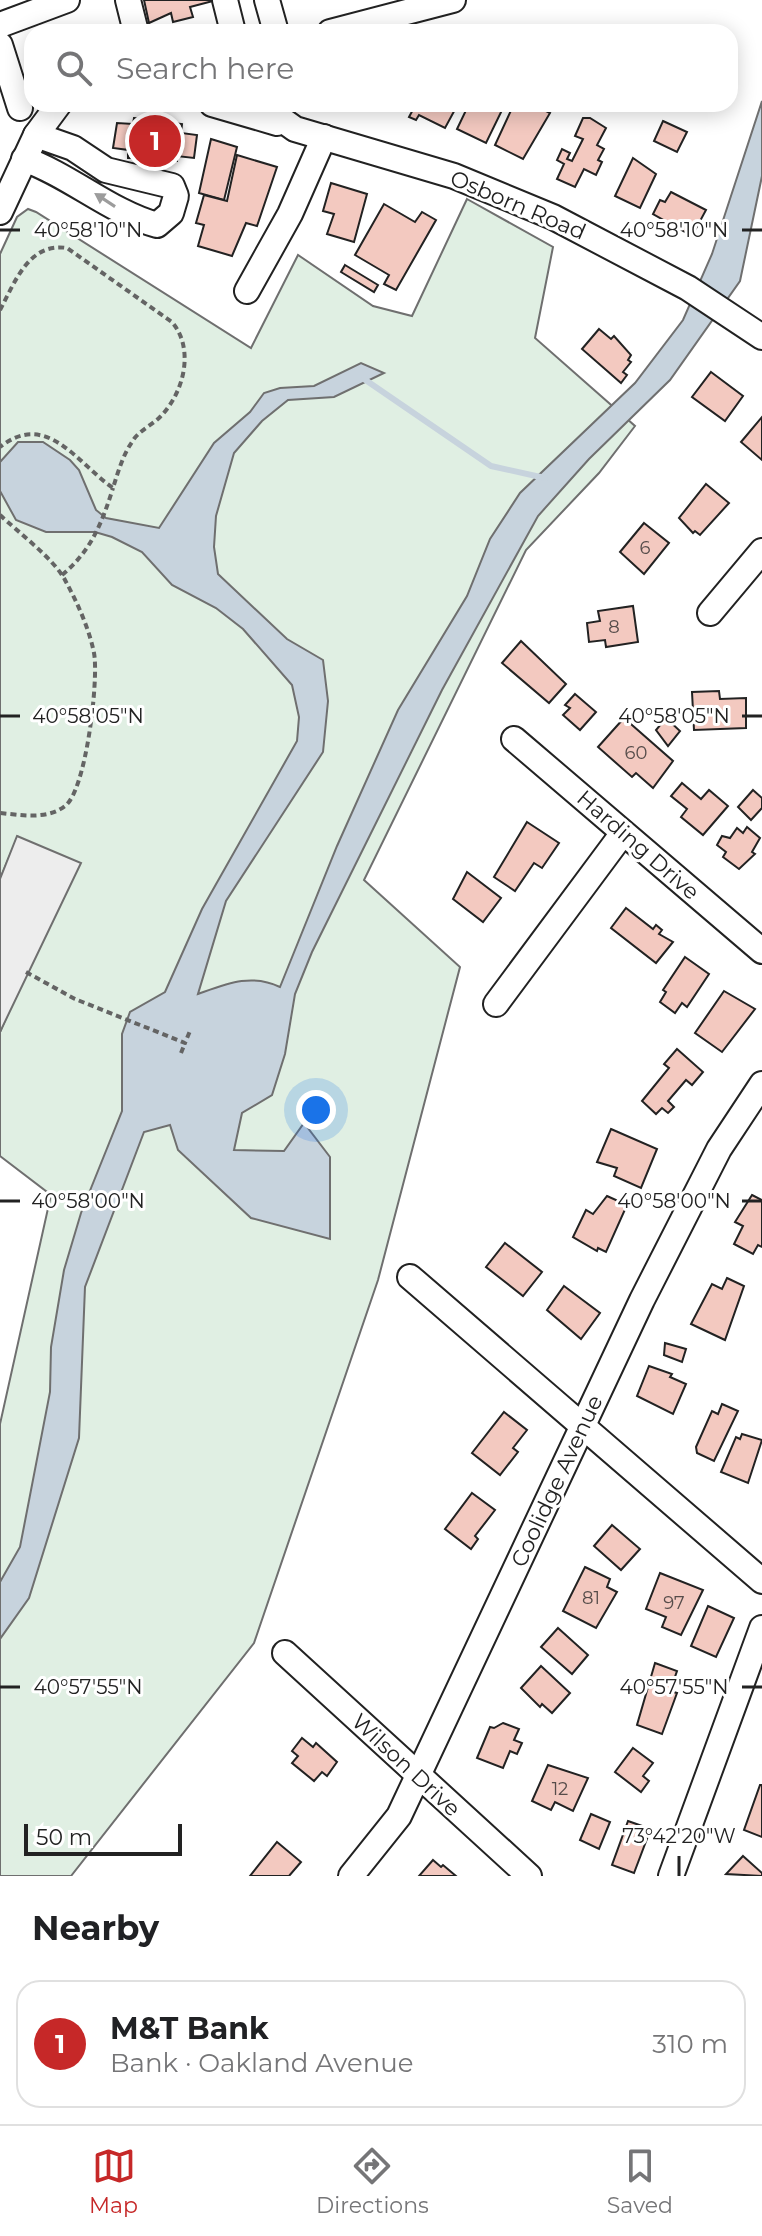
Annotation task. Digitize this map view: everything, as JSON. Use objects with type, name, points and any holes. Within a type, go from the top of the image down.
[{"type":"street","points":[[0,25],[67,0]]},
{"type":"street","points":[[128,0],[134,24]]},
{"type":"street","points":[[225,0],[231,24]]},
{"type":"street","points":[[267,0],[274,24]]},
{"type":"street","points":[[361,24],[453,0]]},
{"type":"street","points":[[0,45],[20,109]]},
{"type":"street","points":[[0,212],[5,188],[53,112]]},
{"type":"street","points":[[239,112],[295,129]]},
{"type":"street","name":"Osborn Road","points":[[271,112],[295,129],[454,176],[522,203],[688,288],[762,337]]},
{"type":"street","points":[[24,159],[66,176],[135,219],[157,225],[171,213],[176,196],[172,186],[106,170],[73,148],[36,135]]},
{"type":"street","points":[[247,291],[290,214],[324,137]]},
{"type":"street","points":[[710,613],[762,551]]},
{"type":"street","name":"Harding Drive","points":[[514,739],[762,951]]},
{"type":"street","points":[[496,1004],[623,833]]},
{"type":"street","name":"Coolidge Avenue","points":[[351,1876],[399,1816],[581,1428],[719,1149],[762,1084]]},
{"type":"street","points":[[410,1277],[581,1428],[762,1581]]},
{"type":"street","points":[[671,1876],[762,1628]]},
{"type":"street","name":"Wilson Drive","points":[[285,1653],[417,1777],[529,1876]]},
{"type":"path","points":[[0,310],[33,257],[45,249],[61,247],[75,251],[122,290],[177,327],[185,352],[179,389],[162,415],[133,440],[93,541],[82,557],[62,575]]},
{"type":"path","points":[[0,447],[21,435],[42,433],[60,442],[113,488]]},
{"type":"path","points":[[0,515],[62,575],[85,624],[96,666],[85,758],[72,800],[66,806],[41,815],[0,813]]},
{"type":"path","points":[[26,972],[75,999],[185,1043]]},
{"type":"path","points":[[181,1053],[190,1031]]},
{"type":"green space","points":[[467,199],[553,247],[535,338],[635,426],[599,473],[526,550],[364,880],[460,967],[378,1280],[254,1643],[71,1876],[0,1876],[0,1424],[51,1195],[0,1156],[0,1032],[26,972],[18,836],[0,879],[0,254],[17,217],[28,209],[251,348],[298,255],[373,306],[412,316]]},
{"type":"shaded area","points":[[762,101],[762,176],[740,281],[670,380],[589,459],[538,516],[442,690],[312,952],[295,994],[285,1054],[272,1095],[242,1113],[234,1150],[284,1151],[304,1123],[330,1157],[330,1239],[251,1218],[178,1150],[170,1125],[144,1132],[85,1287],[79,1438],[29,1598],[0,1639],[0,1582],[20,1547],[50,1392],[51,1347],[64,1270],[81,1213],[122,1111],[122,1034],[130,1012],[165,992],[202,909],[297,741],[299,717],[292,685],[243,629],[216,608],[172,585],[142,552],[95,532],[46,532],[16,520],[0,491],[0,462],[18,442],[43,442],[79,470],[96,510],[106,518],[159,528],[214,443],[250,412],[264,393],[280,388],[314,386],[361,363],[384,373],[334,397],[288,400],[262,421],[234,453],[216,516],[214,547],[218,574],[287,639],[323,660],[328,701],[323,752],[226,901],[198,994],[249,980],[280,987],[337,846],[398,710],[467,596],[490,539],[520,493],[635,383],[683,320],[712,254]]},
{"type":"shaded area","points":[[17,836],[81,863],[0,1032],[0,879]]},
{"type":"building","points":[[144,0],[213,1],[190,7],[193,17],[173,22],[171,13],[149,23]]},
{"type":"building","points":[[412,112],[454,112],[445,128],[419,115],[416,120],[409,117]]},
{"type":"building","points":[[465,112],[501,112],[486,143],[457,129]]},
{"type":"building","points":[[510,112],[550,113],[523,159],[495,145]]},
{"type":"building","points":[[134,118],[182,124],[181,133],[197,135],[194,158],[177,156],[177,161],[152,160],[150,175],[135,173],[136,158],[128,158],[128,150],[113,148],[117,123],[133,124]]},
{"type":"building","points":[[583,118],[590,118],[606,128],[597,145],[604,149],[598,160],[602,162],[596,175],[584,169],[575,187],[557,179],[564,164],[557,160],[562,149],[570,153],[567,159],[572,161],[583,139],[575,136]]},
{"type":"building","points":[[663,121],[687,132],[677,152],[654,141]]},
{"type":"building","points":[[211,139],[237,147],[224,200],[199,193]]},
{"type":"building","points":[[237,155],[277,167],[257,226],[246,223],[232,256],[198,246],[204,225],[196,223],[204,195],[227,201]]},
{"type":"building","points":[[633,158],[656,174],[640,208],[615,196]]},
{"type":"building","points":[[331,183],[367,194],[354,242],[327,234],[334,214],[323,211]]},
{"type":"building","points":[[671,192],[706,210],[692,236],[653,214],[660,200],[665,202]]},
{"type":"building","points":[[384,204],[415,222],[422,212],[436,220],[396,290],[384,284],[389,275],[355,255]]},
{"type":"building","points":[[345,265],[378,285],[374,292],[341,272]]},
{"type":"building","points":[[599,329],[611,339],[614,336],[631,355],[628,360],[631,362],[623,372],[627,375],[621,383],[582,349]]},
{"type":"building","points":[[711,372],[743,396],[725,421],[692,397]]},
{"type":"building","points":[[762,417],[762,460],[741,442]]},
{"type":"building","points":[[706,484],[729,503],[700,535],[695,531],[693,533],[679,518]]},
{"type":"building","points":[[644,523],[669,543],[644,574],[620,552]]},
{"type":"building","points":[[633,606],[638,642],[606,647],[605,640],[589,642],[587,623],[600,621],[598,611]]},
{"type":"building","points":[[521,641],[566,684],[549,703],[502,663]]},
{"type":"building","points":[[719,691],[720,699],[746,698],[746,728],[694,730],[692,692]]},
{"type":"building","points":[[575,694],[596,712],[580,730],[563,715],[570,708],[565,705]]},
{"type":"building","points":[[624,718],[673,761],[653,788],[636,773],[632,777],[598,747]]},
{"type":"building","points":[[666,718],[680,731],[668,746],[656,730]]},
{"type":"building","points":[[682,783],[701,799],[709,790],[728,806],[703,835],[681,817],[687,809],[671,796]]},
{"type":"building","points":[[753,790],[762,798],[762,808],[751,820],[738,807]]},
{"type":"building","points":[[527,822],[559,843],[542,868],[534,863],[515,891],[494,877]]},
{"type":"building","points":[[747,827],[760,838],[752,852],[755,854],[739,869],[723,857],[726,852],[717,845],[722,836],[730,838],[737,828],[743,833]]},
{"type":"building","points":[[467,872],[501,898],[483,922],[453,899]]},
{"type":"building","points":[[626,908],[653,929],[656,925],[662,930],[659,934],[673,942],[656,963],[611,928]]},
{"type":"building","points":[[685,957],[709,974],[687,1007],[682,1003],[675,1013],[660,1002],[666,992],[663,990]]},
{"type":"building","points":[[724,991],[755,1009],[722,1052],[695,1033]]},
{"type":"building","points":[[677,1049],[703,1072],[692,1085],[686,1080],[668,1101],[674,1107],[668,1113],[662,1108],[656,1114],[642,1101],[669,1068],[664,1064]]},
{"type":"building","points":[[611,1129],[657,1149],[641,1188],[614,1176],[617,1168],[597,1162]]},
{"type":"building","points":[[752,1195],[762,1200],[762,1247],[758,1245],[753,1254],[734,1244],[743,1226],[735,1222]]},
{"type":"building","points":[[607,1196],[627,1205],[606,1252],[598,1248],[597,1251],[573,1237],[586,1210],[593,1214]]},
{"type":"building","points":[[505,1243],[542,1272],[523,1296],[486,1267]]},
{"type":"building","points":[[727,1278],[744,1286],[725,1340],[691,1324],[712,1284],[722,1289]]},
{"type":"building","points":[[564,1286],[600,1313],[581,1339],[547,1310]]},
{"type":"building","points":[[665,1343],[686,1349],[682,1362],[664,1355]]},
{"type":"building","points":[[649,1366],[672,1374],[670,1377],[686,1384],[673,1414],[637,1396]]},
{"type":"building","points":[[722,1404],[738,1411],[714,1461],[697,1453],[696,1447],[712,1411],[718,1414]]},
{"type":"building","points":[[504,1412],[527,1430],[513,1448],[518,1452],[500,1475],[472,1453]]},
{"type":"building","points":[[742,1434],[762,1440],[748,1483],[721,1472],[736,1437],[740,1439]]},
{"type":"building","points":[[472,1493],[495,1510],[475,1536],[478,1539],[471,1549],[445,1529]]},
{"type":"building","points":[[612,1525],[640,1549],[621,1570],[594,1546]]},
{"type":"building","points":[[585,1567],[610,1579],[607,1587],[617,1592],[596,1628],[563,1611]]},
{"type":"building","points":[[660,1573],[703,1590],[681,1635],[662,1627],[666,1617],[646,1609]]},
{"type":"building","points":[[708,1606],[734,1618],[716,1657],[691,1646]]},
{"type":"building","points":[[558,1628],[588,1655],[572,1674],[541,1647]]},
{"type":"building","points":[[655,1663],[677,1671],[670,1691],[677,1693],[662,1734],[637,1725]]},
{"type":"building","points":[[541,1666],[570,1693],[552,1713],[542,1704],[540,1707],[521,1688]]},
{"type":"building","points":[[503,1723],[519,1729],[514,1740],[522,1743],[517,1754],[510,1751],[503,1768],[477,1758],[490,1727]]},
{"type":"building","points":[[302,1738],[313,1747],[316,1743],[337,1762],[327,1776],[322,1772],[314,1781],[292,1763],[298,1756],[292,1751]]},
{"type":"building","points":[[633,1748],[653,1763],[643,1776],[649,1781],[641,1792],[615,1772]]},
{"type":"building","points":[[548,1765],[588,1778],[573,1811],[555,1802],[551,1810],[532,1801]]},
{"type":"building","points":[[762,1785],[762,1837],[744,1830]]},
{"type":"building","points":[[591,1814],[610,1822],[599,1849],[580,1840]]},
{"type":"building","points":[[628,1821],[642,1826],[640,1833],[648,1836],[634,1873],[612,1865]]},
{"type":"building","points":[[277,1842],[301,1862],[289,1876],[250,1876]]},
{"type":"building","points":[[743,1856],[762,1873],[762,1876],[726,1874]]},
{"type":"building","points":[[433,1860],[441,1867],[443,1865],[456,1876],[419,1876]]},
{"type":"waterway","points":[[364,379],[491,466],[545,478]]},
{"type":"place","name":"M&T Bank","points":[[155,141]]}]
